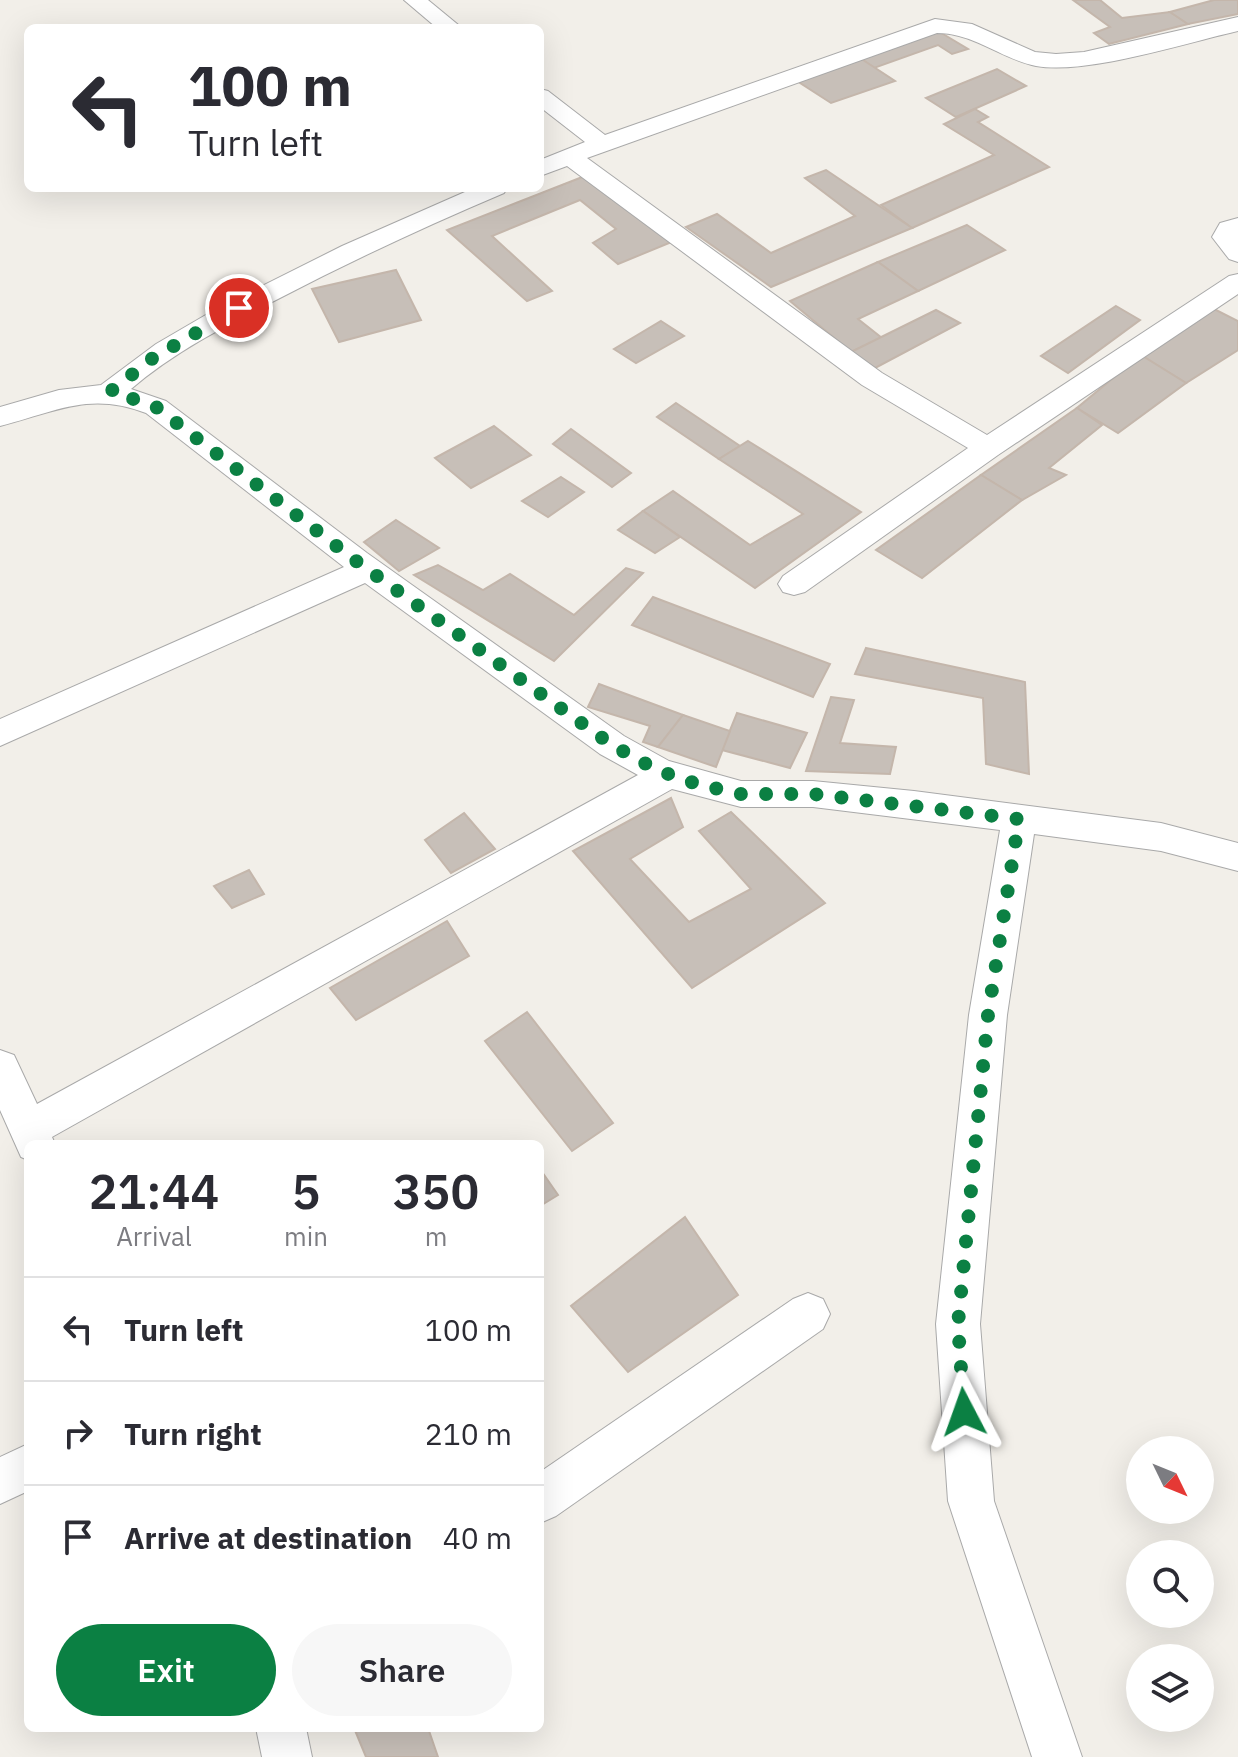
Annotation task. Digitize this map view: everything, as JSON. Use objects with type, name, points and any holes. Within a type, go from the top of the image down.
[{"type":"street","points":[[415,0],[446,24]]},
{"type":"street","points":[[544,167],[935,26],[970,28],[1026,56],[1063,61],[1238,24]]},
{"type":"street","points":[[544,99],[602,144]]},
{"type":"street","points":[[570,157],[872,379],[988,448]]},
{"type":"street","points":[[111,391],[153,358],[211,322],[348,252],[486,192]]},
{"type":"street","points":[[1238,226],[1229,228],[1225,237],[1238,254]]},
{"type":"street","points":[[794,584],[988,448],[1238,282]]},
{"type":"street","points":[[0,417],[65,398],[111,391],[156,407],[368,569],[612,745],[669,774],[741,794],[813,794],[1019,819],[1161,837],[1238,857]]},
{"type":"street","points":[[0,733],[368,569]]},
{"type":"street","points":[[0,1067],[32,1136],[669,774]]},
{"type":"street","points":[[1019,819],[988,1015],[958,1324],[971,1501],[1057,1757]]},
{"type":"street","points":[[544,1497],[808,1314]]},
{"type":"street","points":[[0,1481],[24,1469]]},
{"type":"street","points":[[282,1732],[287,1757]]},
{"type":"building","points":[[1073,0],[1100,0],[1122,18],[1170,12],[1188,24],[1109,44],[1094,33],[1110,27]]},
{"type":"building","points":[[1214,0],[1238,0],[1238,14],[1188,24],[1170,12]]},
{"type":"building","points":[[938,31],[968,49],[952,54],[938,45],[874,68],[860,58]]},
{"type":"building","points":[[860,58],[895,81],[831,103],[797,81]]},
{"type":"building","points":[[997,69],[1026,86],[956,117],[926,98]]},
{"type":"building","points":[[975,109],[988,117],[978,122],[1049,167],[912,228],[881,205],[994,155],[944,124]]},
{"type":"building","points":[[826,170],[912,228],[771,287],[686,227],[717,214],[771,253],[855,216],[805,178]]},
{"type":"building","points":[[585,176],[674,241],[618,264],[593,243],[616,229],[580,200],[492,236],[552,291],[527,301],[447,230]]},
{"type":"building","points":[[967,225],[1005,250],[918,291],[878,262]]},
{"type":"building","points":[[878,262],[918,291],[858,319],[882,338],[851,352],[790,301]]},
{"type":"building","points":[[396,270],[421,320],[339,342],[312,289]]},
{"type":"building","points":[[1116,306],[1140,320],[1068,373],[1041,356]]},
{"type":"building","points":[[1212,308],[1238,321],[1238,350],[1186,383],[1141,355]]},
{"type":"building","points":[[936,310],[960,323],[875,368],[851,352]]},
{"type":"building","points":[[661,321],[684,336],[636,363],[614,349]]},
{"type":"building","points":[[1141,355],[1186,383],[1118,433],[1077,408]]},
{"type":"building","points":[[676,403],[740,446],[719,459],[657,417]]},
{"type":"building","points":[[1077,408],[1102,425],[1049,468],[1066,475],[1022,500],[981,475]]},
{"type":"building","points":[[494,426],[531,455],[471,488],[435,458]]},
{"type":"building","points":[[571,429],[631,473],[612,487],[553,444]]},
{"type":"building","points":[[748,441],[861,512],[755,588],[643,511],[673,491],[750,545],[803,514],[719,459]]},
{"type":"building","points":[[981,475],[1022,500],[922,578],[876,550]]},
{"type":"building","points":[[561,477],[584,492],[548,517],[522,501]]},
{"type":"building","points":[[643,511],[680,537],[655,553],[618,530]]},
{"type":"building","points":[[396,520],[439,548],[399,571],[364,542]]},
{"type":"building","points":[[438,565],[483,590],[510,574],[574,615],[626,568],[643,573],[554,661],[414,575]]},
{"type":"building","points":[[653,597],[830,664],[813,697],[632,625]]},
{"type":"building","points":[[866,648],[1025,682],[1029,774],[986,764],[983,698],[855,674]]},
{"type":"building","points":[[599,684],[683,715],[658,747],[643,742],[650,726],[588,707]]},
{"type":"building","points":[[831,697],[854,700],[840,743],[896,747],[890,774],[806,771]]},
{"type":"building","points":[[737,713],[807,733],[790,768],[722,750]]},
{"type":"building","points":[[683,715],[730,731],[716,767],[658,747]]},
{"type":"building","points":[[671,798],[683,827],[630,859],[689,922],[751,889],[699,831],[731,812],[825,903],[692,988],[573,851]]},
{"type":"building","points":[[464,813],[495,849],[451,873],[425,840]]},
{"type":"building","points":[[249,870],[264,894],[232,908],[214,886]]},
{"type":"building","points":[[447,921],[469,956],[356,1020],[330,988]]},
{"type":"building","points":[[527,1012],[613,1123],[572,1151],[485,1041]]},
{"type":"building","points":[[544,1175],[558,1195],[544,1204]]},
{"type":"building","points":[[685,1217],[738,1295],[628,1372],[571,1306]]},
{"type":"building","points":[[356,1732],[429,1732],[438,1757],[366,1757]]},
{"type":"route","points":[[239,308],[153,358],[111,391],[156,407],[356,561],[612,745],[657,770],[700,785],[741,794],[813,794],[1019,819],[988,1015],[958,1324],[964,1412]]}]
